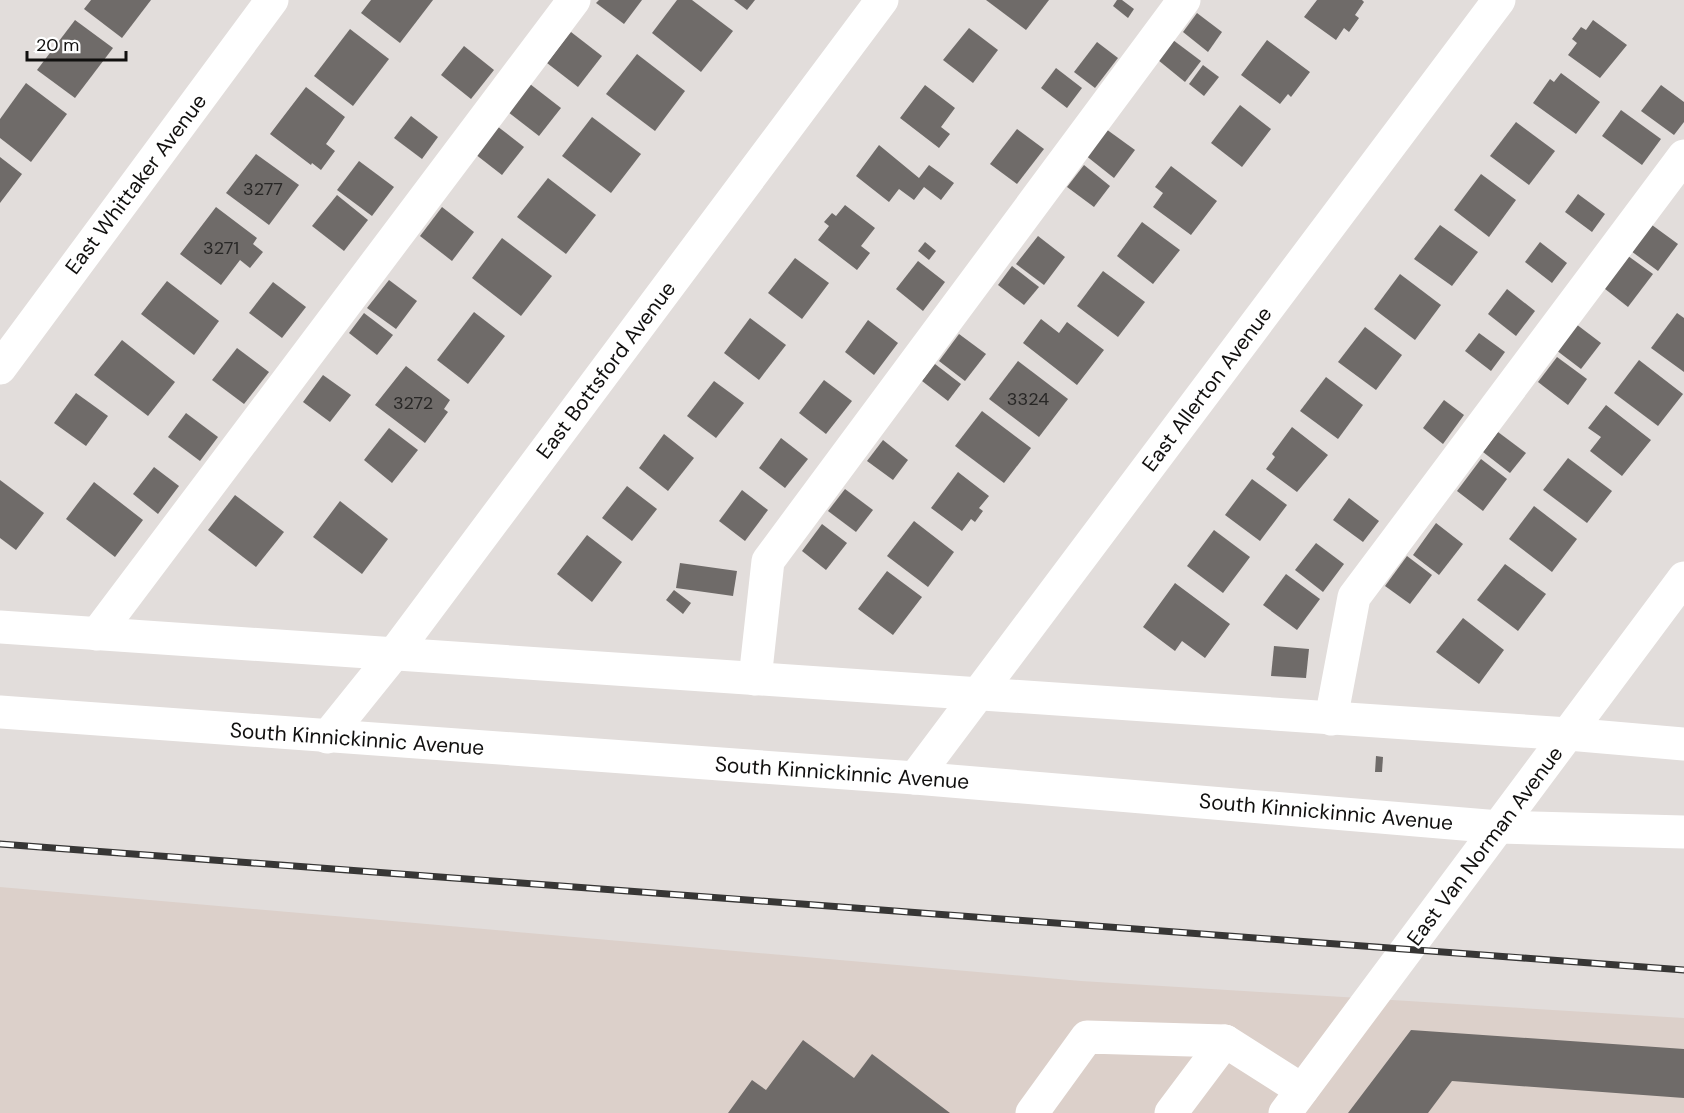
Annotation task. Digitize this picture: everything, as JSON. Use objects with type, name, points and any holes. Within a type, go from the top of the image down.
[{"type":"street","name":"East Whittaker Avenue","points":[[0,368],[272,0]]},
{"type":"street","points":[[97,634],[574,0]]},
{"type":"street","name":"East Bottsford Avenue","points":[[327,737],[393,655],[882,0]]},
{"type":"street","points":[[755,679],[768,561],[1184,0]]},
{"type":"street","name":"East Allerton Avenue","points":[[915,778],[1499,0]]},
{"type":"street","points":[[1331,719],[1354,597],[1684,156]]},
{"type":"street","name":"East Van Norman Avenue","points":[[1294,1101],[1684,578]]},
{"type":"street","points":[[0,627],[1568,734],[1684,744]]},
{"type":"street","name":"South Kinnickinnic Avenue","points":[[0,712],[915,778],[1499,827],[1684,832]]},
{"type":"street","points":[[1032,1113],[1087,1036],[1225,1041],[1294,1101]]},
{"type":"street","points":[[1171,1113],[1225,1041]]},
{"type":"shaded area","points":[[0,887],[1081,981],[1684,1018],[1684,1113],[0,1113]]},
{"type":"building","points":[[91,0],[151,0],[122,38],[84,9]]},
{"type":"building","points":[[371,0],[433,0],[400,43],[361,13]]},
{"type":"building","points":[[599,0],[642,0],[624,24],[596,3]]},
{"type":"building","points":[[677,0],[692,0],[733,31],[701,72],[652,33]]},
{"type":"building","points":[[734,0],[755,0],[747,10]]},
{"type":"building","points":[[986,0],[1049,0],[1026,30]]},
{"type":"building","points":[[1117,0],[1122,0],[1134,9],[1128,18],[1113,6]]},
{"type":"building","points":[[1317,0],[1362,0],[1364,2],[1355,15],[1359,18],[1349,32],[1344,28],[1336,40],[1304,17]]},
{"type":"building","points":[[1197,13],[1222,32],[1208,52],[1183,32]]},
{"type":"building","points":[[75,20],[113,48],[75,98],[37,70]]},
{"type":"building","points":[[1593,20],[1627,45],[1600,78],[1568,55],[1577,43],[1572,39],[1581,27],[1586,30]]},
{"type":"building","points":[[969,28],[998,50],[973,83],[943,60]]},
{"type":"building","points":[[350,29],[389,59],[353,106],[314,76]]},
{"type":"building","points":[[571,32],[602,56],[578,87],[547,63]]},
{"type":"building","points":[[1173,40],[1201,61],[1185,82],[1158,60]]},
{"type":"building","points":[[1267,40],[1310,72],[1291,97],[1288,94],[1280,104],[1241,75]]},
{"type":"building","points":[[1097,42],[1118,58],[1095,88],[1074,72]]},
{"type":"building","points":[[464,46],[494,70],[471,99],[441,75]]},
{"type":"building","points":[[637,54],[685,91],[655,131],[606,94]]},
{"type":"building","points":[[1203,65],[1219,77],[1204,96],[1189,84]]},
{"type":"building","points":[[1056,68],[1082,88],[1067,108],[1041,88]]},
{"type":"building","points":[[1561,73],[1600,102],[1576,134],[1533,103],[1550,79],[1554,82]]},
{"type":"building","points":[[26,83],[67,114],[31,162],[0,138],[0,119]]},
{"type":"building","points":[[530,84],[561,108],[539,136],[508,112]]},
{"type":"building","points":[[925,85],[955,108],[941,127],[950,134],[939,148],[900,118]]},
{"type":"building","points":[[1661,85],[1684,102],[1684,122],[1674,135],[1641,111]]},
{"type":"building","points":[[306,87],[345,117],[326,144],[335,151],[321,170],[270,134]]},
{"type":"building","points":[[1240,105],[1271,129],[1242,167],[1211,143]]},
{"type":"building","points":[[1621,110],[1661,139],[1642,165],[1602,136]]},
{"type":"building","points":[[411,116],[438,137],[422,159],[394,138]]},
{"type":"building","points":[[592,117],[641,154],[611,193],[562,156]]},
{"type":"building","points":[[1516,122],[1555,151],[1529,185],[1490,156]]},
{"type":"building","points":[[497,126],[524,147],[502,175],[475,154]]},
{"type":"building","points":[[1017,129],[1044,149],[1017,184],[990,164]]},
{"type":"building","points":[[1106,129],[1135,150],[1114,178],[1085,155]]},
{"type":"building","points":[[879,145],[919,178],[929,165],[954,183],[941,200],[924,187],[914,200],[899,189],[889,202],[856,176]]},
{"type":"building","points":[[256,154],[299,185],[269,225],[226,193]]},
{"type":"building","points":[[0,157],[22,174],[0,203]]},
{"type":"building","points":[[359,161],[394,187],[372,216],[337,190]]},
{"type":"building","points":[[1084,165],[1110,186],[1094,207],[1067,187]]},
{"type":"building","points":[[1171,166],[1217,201],[1191,235],[1153,207],[1163,193],[1155,187]]},
{"type":"building","points":[[1481,174],[1516,200],[1489,237],[1454,210]]},
{"type":"building","points":[[548,178],[596,215],[566,254],[517,217]]},
{"type":"building","points":[[1578,194],[1605,214],[1592,232],[1565,212]]},
{"type":"building","points":[[337,195],[368,220],[344,251],[312,226]]},
{"type":"building","points":[[845,205],[875,228],[861,246],[870,253],[857,270],[818,240],[829,226],[824,222],[832,213],[836,216]]},
{"type":"building","points":[[216,207],[257,238],[253,244],[263,252],[250,268],[240,260],[221,285],[180,254]]},
{"type":"building","points":[[442,207],[474,232],[452,261],[420,236]]},
{"type":"building","points":[[1142,222],[1180,250],[1153,284],[1117,256]]},
{"type":"building","points":[[1440,225],[1478,252],[1452,286],[1414,259]]},
{"type":"building","points":[[1652,225],[1678,244],[1658,271],[1631,251]]},
{"type":"building","points":[[1038,236],[1065,257],[1044,285],[1016,264]]},
{"type":"building","points":[[502,238],[552,276],[521,316],[472,278]]},
{"type":"building","points":[[925,242],[936,251],[929,260],[918,251]]},
{"type":"building","points":[[1540,242],[1567,263],[1552,283],[1525,262]]},
{"type":"building","points":[[1624,253],[1653,274],[1628,307],[1600,285]]},
{"type":"building","points":[[795,258],[829,283],[802,319],[768,293]]},
{"type":"building","points":[[918,261],[945,282],[923,311],[896,289]]},
{"type":"building","points":[[1012,266],[1039,287],[1024,305],[998,285]]},
{"type":"building","points":[[1103,271],[1145,302],[1118,337],[1077,306]]},
{"type":"building","points":[[1400,274],[1441,305],[1415,340],[1374,309]]},
{"type":"building","points":[[389,280],[417,301],[396,329],[367,308]]},
{"type":"building","points":[[167,281],[219,321],[194,355],[141,314]]},
{"type":"building","points":[[273,282],[306,307],[282,338],[249,313]]},
{"type":"building","points":[[1507,289],[1535,311],[1516,336],[1488,314]]},
{"type":"building","points":[[474,312],[505,336],[468,384],[437,360]]},
{"type":"building","points":[[364,313],[393,335],[377,355],[349,333]]},
{"type":"building","points":[[1677,313],[1684,318],[1684,372],[1651,348]]},
{"type":"building","points":[[750,318],[786,345],[759,380],[724,353]]},
{"type":"building","points":[[1041,319],[1059,333],[1067,322],[1104,350],[1077,385],[1023,343]]},
{"type":"building","points":[[868,320],[898,343],[874,375],[845,352]]},
{"type":"building","points":[[1576,324],[1601,343],[1581,369],[1556,350]]},
{"type":"building","points":[[1365,327],[1402,355],[1376,390],[1338,362]]},
{"type":"building","points":[[1479,333],[1505,352],[1491,371],[1465,351]]},
{"type":"building","points":[[959,334],[986,354],[965,381],[939,361]]},
{"type":"building","points":[[122,340],[175,382],[148,416],[94,375]]},
{"type":"building","points":[[237,348],[269,372],[244,404],[212,380]]},
{"type":"building","points":[[1557,357],[1587,379],[1568,405],[1538,382]]},
{"type":"building","points":[[1639,360],[1683,394],[1658,426],[1614,393]]},
{"type":"building","points":[[1018,361],[1068,399],[1039,437],[989,399]]},
{"type":"building","points":[[935,364],[961,384],[948,401],[922,381]]},
{"type":"building","points":[[406,366],[450,400],[444,409],[448,412],[425,443],[375,405]]},
{"type":"building","points":[[323,375],[351,395],[330,422],[303,402]]},
{"type":"building","points":[[1326,377],[1363,405],[1338,439],[1300,411]]},
{"type":"building","points":[[824,380],[852,401],[826,434],[799,413]]},
{"type":"building","points":[[714,381],[744,403],[716,438],[687,416]]},
{"type":"building","points":[[76,393],[108,416],[86,446],[54,423]]},
{"type":"building","points":[[1444,400],[1464,415],[1443,444],[1423,428]]},
{"type":"building","points":[[1606,405],[1651,440],[1622,476],[1590,451],[1601,437],[1588,428]]},
{"type":"building","points":[[982,411],[1031,448],[1004,483],[955,446]]},
{"type":"building","points":[[186,413],[218,437],[200,461],[168,437]]},
{"type":"building","points":[[1292,427],[1328,455],[1297,492],[1266,469],[1275,457],[1272,454]]},
{"type":"building","points":[[389,428],[418,450],[392,483],[364,460]]},
{"type":"building","points":[[1498,432],[1526,453],[1510,473],[1483,452]]},
{"type":"building","points":[[664,434],[694,458],[668,491],[639,468]]},
{"type":"building","points":[[781,438],[808,459],[785,488],[759,468]]},
{"type":"building","points":[[883,440],[908,460],[893,480],[867,461]]},
{"type":"building","points":[[1568,458],[1612,491],[1587,523],[1543,490]]},
{"type":"building","points":[[1481,459],[1507,479],[1483,511],[1457,491]]},
{"type":"building","points":[[154,467],[179,486],[158,514],[133,494]]},
{"type":"building","points":[[958,472],[989,496],[979,508],[983,511],[975,522],[971,519],[962,531],[931,508]]},
{"type":"building","points":[[1252,479],[1287,505],[1260,541],[1225,515]]},
{"type":"building","points":[[0,480],[44,513],[16,550],[0,538]]},
{"type":"building","points":[[94,482],[143,520],[115,557],[66,519]]},
{"type":"building","points":[[627,486],[657,509],[632,541],[602,518]]},
{"type":"building","points":[[845,489],[873,510],[856,532],[828,511]]},
{"type":"building","points":[[742,490],[768,510],[745,541],[719,521]]},
{"type":"building","points":[[235,495],[284,532],[256,567],[208,530]]},
{"type":"building","points":[[1349,498],[1379,521],[1363,542],[1333,520]]},
{"type":"building","points":[[340,501],[388,539],[362,574],[313,537]]},
{"type":"building","points":[[1534,506],[1577,539],[1552,572],[1509,539]]},
{"type":"building","points":[[914,521],[954,552],[928,587],[887,556]]},
{"type":"building","points":[[1436,523],[1463,544],[1439,575],[1413,555]]},
{"type":"building","points":[[822,524],[847,543],[826,570],[802,551]]},
{"type":"building","points":[[1214,530],[1250,557],[1223,593],[1187,566]]},
{"type":"building","points":[[587,535],[622,562],[592,602],[557,574]]},
{"type":"building","points":[[1316,543],[1344,564],[1323,592],[1295,570]]},
{"type":"building","points":[[1407,556],[1432,575],[1410,604],[1385,586]]},
{"type":"building","points":[[680,563],[737,571],[733,596],[676,588]]},
{"type":"building","points":[[1505,564],[1546,594],[1518,631],[1477,600]]},
{"type":"building","points":[[887,571],[922,597],[893,635],[858,609]]},
{"type":"building","points":[[1286,574],[1320,599],[1297,630],[1263,605]]},
{"type":"building","points":[[1175,583],[1230,624],[1205,658],[1182,641],[1175,651],[1143,627]]},
{"type":"building","points":[[674,590],[691,603],[683,614],[666,600]]},
{"type":"building","points":[[1463,618],[1504,650],[1479,684],[1436,652]]},
{"type":"building","points":[[1274,646],[1309,649],[1306,678],[1271,676]]},
{"type":"building","points":[[1376,756],[1383,757],[1382,772],[1375,772]]},
{"type":"building","points":[[1411,1030],[1684,1049],[1684,1098],[1452,1081],[1428,1113],[1348,1113]]},
{"type":"building","points":[[803,1040],[854,1078],[872,1054],[950,1113],[728,1113],[752,1080],[766,1090]]},
{"type":"railway","points":[[0,844],[1684,970]]}]
